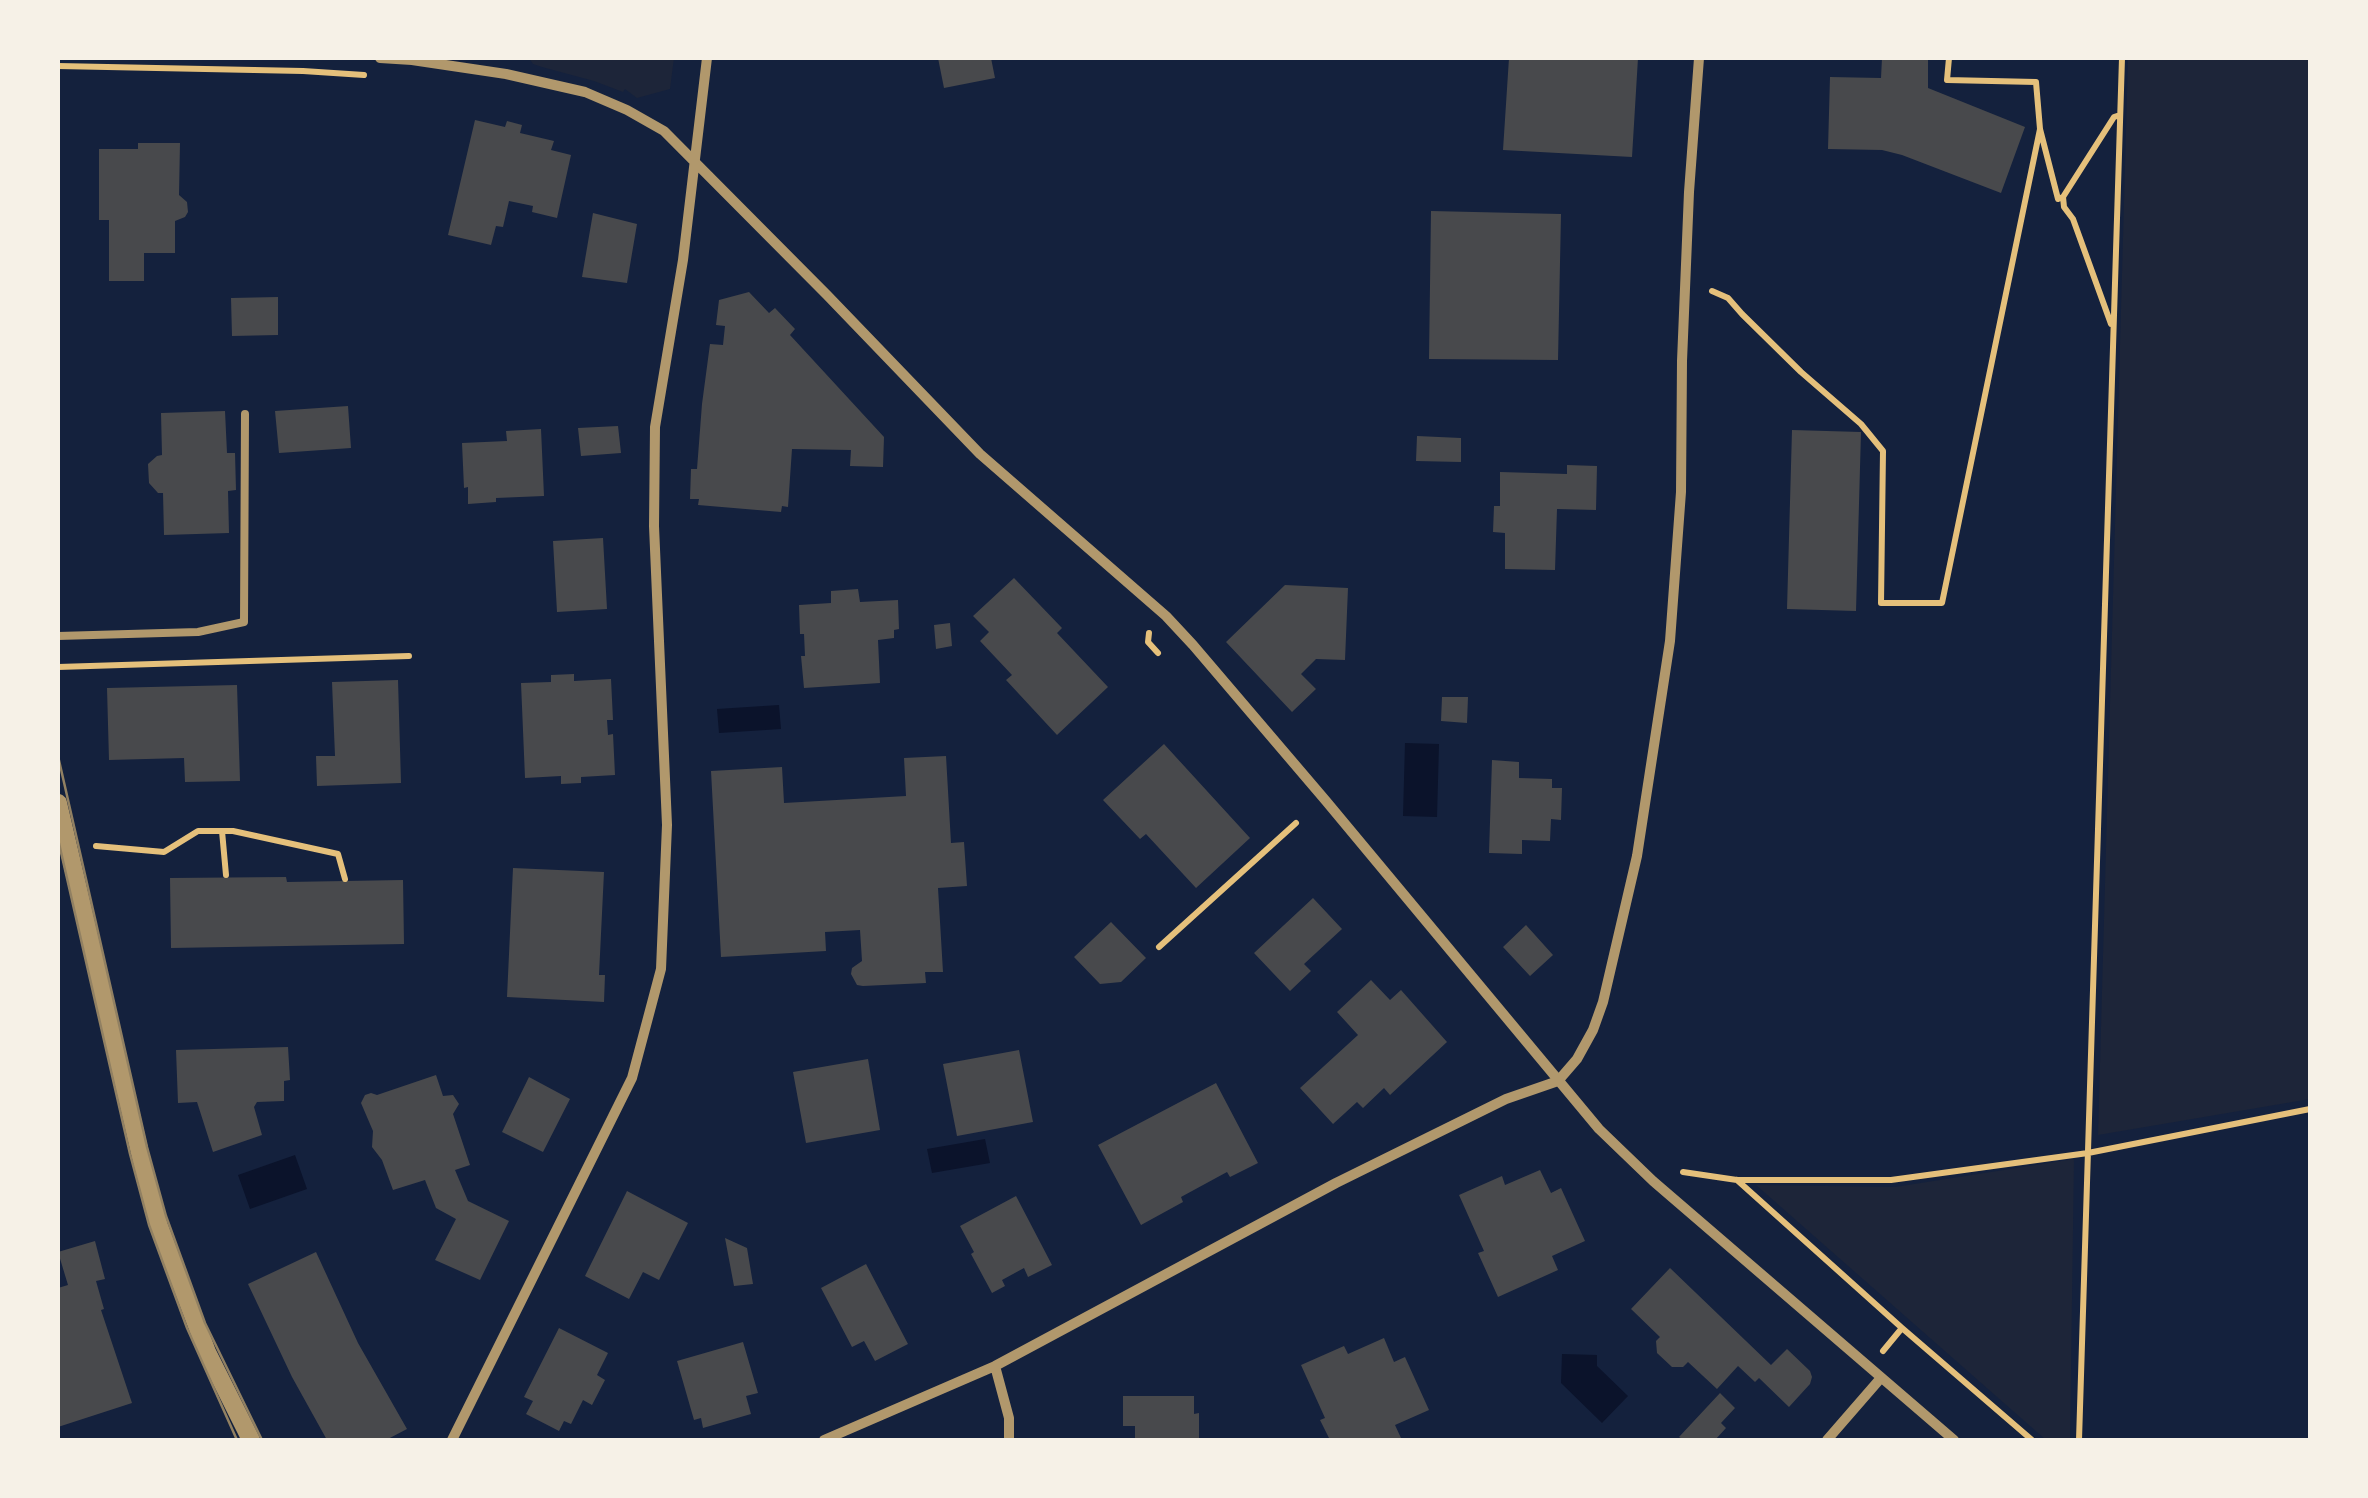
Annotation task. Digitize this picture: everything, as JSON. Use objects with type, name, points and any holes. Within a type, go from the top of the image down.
[{"type":"street","points":[[380,58],[502,74],[584,92],[664,132],[980,454],[1166,616],[1326,800],[1599,1128],[1653,1181],[1954,1440]]},
{"type":"street","points":[[452,1440],[632,1078],[661,969],[667,825],[654,526],[655,427],[683,260],[707,58]]},
{"type":"street","points":[[824,1440],[996,1366],[1350,1176],[1506,1099],[1558,1081],[1577,1059],[1593,1030],[1613,964],[1637,856],[1670,642],[1682,492],[1682,361],[1699,58]]},
{"type":"street","points":[[58,803],[160,1226],[207,1352],[251,1440]]},
{"type":"street","points":[[996,1366],[1009,1418],[1009,1440]]},
{"type":"street","points":[[1826,1440],[1880,1379]]},
{"type":"lane","points":[[58,636],[198,632],[244,622],[245,414]]},
{"type":"path","points":[[1948,58],[1948,80],[2036,82],[2040,129],[2058,199],[2063,198]]},
{"type":"path","points":[[2080,1440],[2122,58]]},
{"type":"path","points":[[58,66],[303,70],[378,76]]},
{"type":"path","points":[[2113,330],[2063,198],[2114,117],[2120,115]]},
{"type":"path","points":[[1712,291],[1728,298],[1801,372],[1862,424],[1883,451],[1881,604],[1942,603],[2040,129]]},
{"type":"path","points":[[58,667],[408,656]]},
{"type":"path","points":[[1160,947],[1296,823]]},
{"type":"path","points":[[94,846],[164,852],[198,831],[233,831],[338,854],[345,880]]},
{"type":"path","points":[[222,831],[226,874]]},
{"type":"path","points":[[1683,1172],[1736,1180],[1890,1180],[2088,1152],[2310,1109]]},
{"type":"path","points":[[1736,1180],[2032,1440]]},
{"type":"path","points":[[1885,1348],[1902,1328]]},
{"type":"shaded area","points":[[529,58],[674,58],[670,89],[637,98],[625,89],[623,92],[542,67]]},
{"type":"shaded area","points":[[2128,58],[2310,58],[2310,1099],[2098,1135]]},
{"type":"shaded area","points":[[779,705],[781,729],[719,733],[717,709]]},
{"type":"shaded area","points":[[1405,743],[1439,744],[1437,817],[1403,816]]},
{"type":"shaded area","points":[[985,1139],[990,1163],[932,1173],[927,1149]]},
{"type":"shaded area","points":[[295,1155],[307,1189],[250,1209],[238,1175]]},
{"type":"shaded area","points":[[2074,1159],[2070,1440],[2046,1440],[1756,1185],[1895,1187]]},
{"type":"shaded area","points":[[1562,1354],[1597,1355],[1597,1366],[1628,1396],[1602,1423],[1561,1383]]},
{"type":"building","points":[[938,58],[991,58],[995,78],[944,88]]},
{"type":"building","points":[[1509,58],[1638,58],[1632,157],[1503,150]]},
{"type":"building","points":[[1882,58],[1928,58],[1928,88],[2025,127],[2001,193],[1902,155],[1882,150],[1828,149],[1830,77],[1881,78]]},
{"type":"building","points":[[475,120],[505,127],[507,121],[522,125],[520,133],[554,141],[551,150],[571,155],[557,218],[532,212],[533,206],[509,201],[503,227],[496,226],[491,245],[448,235]]},
{"type":"building","points":[[138,143],[180,143],[179,195],[187,202],[188,212],[175,221],[175,253],[144,253],[144,281],[109,281],[109,220],[99,220],[99,149],[138,149]]},
{"type":"building","points":[[1431,211],[1561,214],[1558,360],[1429,359]]},
{"type":"building","points":[[593,213],[637,224],[627,283],[582,277]]},
{"type":"building","points":[[749,292],[769,313],[775,308],[795,329],[790,335],[884,437],[883,467],[850,466],[851,450],[792,449],[788,507],[782,506],[781,512],[698,505],[699,499],[690,499],[691,469],[697,469],[710,344],[723,345],[725,326],[716,325],[719,300]]},
{"type":"building","points":[[278,297],[278,335],[232,336],[231,298]]},
{"type":"building","points":[[348,406],[351,448],[279,453],[275,411]]},
{"type":"building","points":[[225,411],[227,453],[235,453],[236,490],[228,491],[229,533],[164,535],[163,493],[149,483],[148,464],[162,455],[161,413]]},
{"type":"building","points":[[618,426],[621,453],[581,456],[578,428]]},
{"type":"building","points":[[541,429],[544,496],[496,498],[496,502],[468,504],[462,443],[507,441],[506,431]]},
{"type":"building","points":[[1792,430],[1861,432],[1856,611],[1787,609]]},
{"type":"building","points":[[1417,436],[1461,438],[1461,462],[1416,461]]},
{"type":"building","points":[[1567,465],[1597,466],[1596,510],[1557,509],[1555,570],[1505,569],[1505,533],[1493,532],[1494,506],[1500,506],[1500,472],[1567,474]]},
{"type":"building","points":[[603,538],[607,609],[557,612],[553,541]]},
{"type":"building","points":[[1014,578],[1062,628],[1057,633],[1108,687],[1057,735],[1006,680],[1012,675],[980,641],[989,632],[973,616]]},
{"type":"building","points":[[1285,585],[1348,588],[1345,660],[1316,659],[1301,674],[1316,689],[1292,712],[1226,642]]},
{"type":"building","points":[[858,589],[860,602],[898,600],[899,629],[894,630],[894,638],[878,640],[880,683],[804,688],[804,634],[800,634],[799,605],[831,603],[831,591]]},
{"type":"building","points":[[950,623],[952,646],[936,649],[934,625]]},
{"type":"building","points":[[574,674],[574,681],[611,679],[613,720],[607,720],[608,735],[613,734],[615,775],[581,777],[581,783],[561,784],[561,776],[525,778],[521,683],[551,682],[551,675]]},
{"type":"building","points":[[398,680],[401,783],[317,786],[316,756],[335,756],[332,682]]},
{"type":"building","points":[[237,685],[240,781],[185,782],[184,758],[109,760],[107,688]]},
{"type":"building","points":[[1442,697],[1468,697],[1467,723],[1441,721]]},
{"type":"building","points":[[1164,744],[1250,838],[1196,888],[1146,834],[1140,839],[1103,800]]},
{"type":"building","points":[[946,756],[951,843],[964,842],[967,886],[938,888],[943,972],[925,972],[926,983],[857,985],[851,974],[852,968],[862,961],[860,930],[825,932],[826,951],[721,957],[711,771],[782,767],[784,803],[906,796],[904,758]]},
{"type":"building","points":[[1492,760],[1519,762],[1519,778],[1552,779],[1552,788],[1562,788],[1561,820],[1551,819],[1550,841],[1522,840],[1522,854],[1489,853]]},
{"type":"building","points":[[513,868],[604,872],[599,975],[605,975],[604,1002],[507,997]]},
{"type":"building","points":[[286,877],[287,882],[403,880],[404,944],[171,948],[170,878]]},
{"type":"building","points":[[1313,898],[1342,929],[1304,964],[1311,971],[1290,991],[1254,953]]},
{"type":"building","points":[[1111,922],[1146,958],[1121,982],[1100,984],[1074,957]]},
{"type":"building","points":[[1526,925],[1553,955],[1530,976],[1503,947]]},
{"type":"building","points":[[1371,980],[1390,1000],[1401,990],[1447,1042],[1390,1095],[1384,1088],[1363,1108],[1357,1102],[1333,1124],[1300,1088],[1358,1035],[1337,1012]]},
{"type":"building","points":[[288,1047],[290,1080],[284,1081],[284,1101],[257,1102],[254,1107],[262,1135],[213,1152],[197,1102],[178,1103],[176,1050]]},
{"type":"building","points":[[1019,1050],[1033,1122],[957,1136],[943,1064]]},
{"type":"building","points":[[868,1059],[880,1130],[806,1143],[793,1072]]},
{"type":"building","points":[[436,1075],[443,1096],[453,1095],[459,1104],[453,1114],[470,1165],[455,1170],[468,1201],[509,1221],[480,1280],[435,1260],[456,1219],[436,1208],[425,1180],[393,1190],[382,1160],[372,1147],[373,1131],[361,1103],[365,1095],[377,1095]]},
{"type":"building","points":[[529,1077],[570,1099],[543,1152],[502,1132]]},
{"type":"building","points":[[1216,1083],[1258,1163],[1230,1177],[1227,1172],[1141,1225],[1098,1145]]},
{"type":"building","points":[[1540,1170],[1551,1193],[1561,1188],[1585,1241],[1552,1256],[1558,1270],[1498,1297],[1478,1253],[1484,1251],[1459,1195],[1502,1176],[1505,1185]]},
{"type":"building","points":[[627,1191],[688,1223],[659,1280],[643,1272],[629,1299],[585,1276]]},
{"type":"building","points":[[1016,1196],[1052,1265],[1028,1277],[1024,1268],[1002,1280],[1005,1286],[992,1293],[960,1226]]},
{"type":"building","points":[[725,1238],[747,1248],[753,1284],[734,1286]]},
{"type":"building","points":[[95,1241],[105,1279],[96,1281],[104,1309],[101,1310],[132,1403],[58,1427],[58,1288],[68,1285],[58,1252]]},
{"type":"building","points":[[316,1252],[358,1343],[407,1429],[386,1440],[327,1440],[248,1284]]},
{"type":"building","points":[[866,1264],[908,1344],[875,1361],[864,1341],[852,1347],[821,1288]]},
{"type":"building","points":[[1670,1268],[1771,1365],[1787,1349],[1810,1371],[1810,1384],[1789,1407],[1759,1378],[1755,1382],[1738,1366],[1717,1389],[1688,1362],[1683,1367],[1672,1367],[1657,1353],[1656,1341],[1660,1337],[1631,1309]]},
{"type":"building","points":[[559,1328],[608,1353],[597,1375],[605,1380],[592,1405],[583,1400],[571,1424],[564,1421],[559,1431],[526,1414],[533,1401],[524,1397]]},
{"type":"building","points":[[1384,1338],[1394,1362],[1405,1357],[1429,1410],[1395,1425],[1401,1438],[1397,1440],[1330,1440],[1320,1420],[1325,1418],[1301,1365],[1344,1346],[1348,1354]]},
{"type":"building","points":[[743,1342],[758,1393],[746,1396],[751,1414],[703,1428],[701,1418],[694,1420],[677,1361]]},
{"type":"building","points":[[1720,1393],[1735,1408],[1721,1423],[1726,1428],[1715,1440],[1679,1437]]},
{"type":"building","points":[[1123,1396],[1194,1396],[1194,1414],[1199,1413],[1199,1440],[1135,1440],[1135,1426],[1123,1426]]},
{"type":"tram line","points":[[58,756],[166,1216],[205,1323],[262,1440]]},
{"type":"tram line","points":[[58,839],[149,1225],[187,1328],[237,1440]]}]
